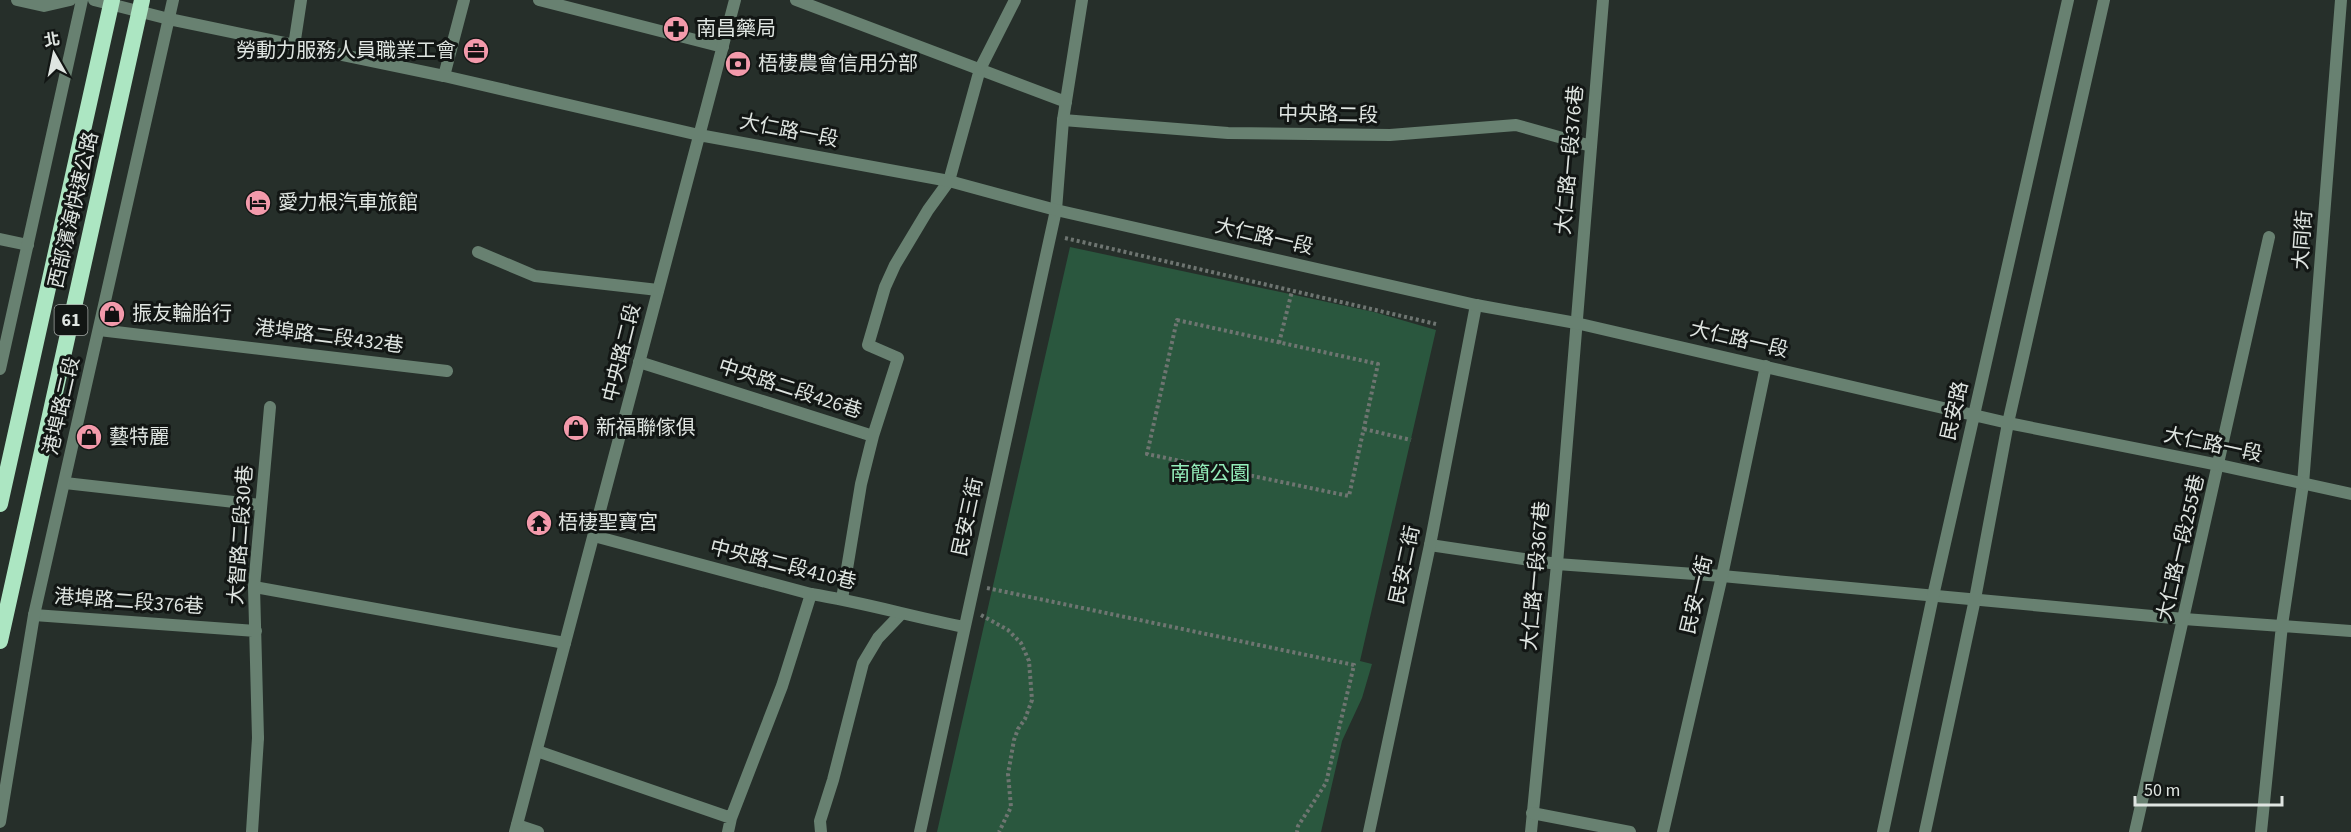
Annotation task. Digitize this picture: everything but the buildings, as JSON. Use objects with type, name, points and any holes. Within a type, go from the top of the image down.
[{"type":"highway","name":"西部濱海快速公路","points":[[0,504],[112,0]]},
{"type":"highway","name":"西部濱海快速公路","points":[[0,640],[142,0]]},
{"type":"street","points":[[17,0],[44,6],[70,0]]},
{"type":"street","points":[[0,369],[82,0]]},
{"type":"street","name":"大仁路一段","points":[[94,0],[169,19],[444,76],[699,135],[949,181],[1056,210],[1476,305],[1576,323],[2008,423],[2220,465],[2351,494]]},
{"type":"street","name":"港埠路二段","points":[[0,822],[34,615],[173,0]]},
{"type":"street","points":[[294,46],[301,0]]},
{"type":"street","points":[[444,76],[464,0]]},
{"type":"street","points":[[539,0],[723,47]]},
{"type":"street","name":"中央路二段","points":[[516,829],[735,0]]},
{"type":"street","points":[[796,0],[1066,102]]},
{"type":"street","points":[[873,436],[898,358],[868,345],[879,306],[895,265],[928,210],[949,181],[980,69],[1015,0]]},
{"type":"street","points":[[1056,210],[1063,120],[1082,0]]},
{"type":"street","name":"大仁路一段376巷","points":[[1576,323],[1603,0]]},
{"type":"street","name":"民安路","points":[[1883,832],[1933,596],[2068,0]]},
{"type":"street","points":[[1925,832],[1975,599],[2008,423],[2104,0]]},
{"type":"street","name":"大同街","points":[[2261,832],[2282,625],[2303,484],[2341,0]]},
{"type":"street","name":"中央路二段","points":[[1063,120],[1228,133],[1390,135],[1516,124],[1591,146]]},
{"type":"street","name":"民安三街","points":[[920,832],[1056,210]]},
{"type":"street","name":"大仁路一段255巷","points":[[2135,832],[2220,465],[2269,237]]},
{"type":"street","points":[[0,239],[28,245]]},
{"type":"street","points":[[478,252],[535,276],[658,290]]},
{"type":"street","name":"民安二街","points":[[1369,832],[1430,544],[1476,305]]},
{"type":"street","name":"大仁路一段367巷","points":[[1531,832],[1557,564],[1576,323]]},
{"type":"street","name":"港埠路二段432巷","points":[[99,330],[447,371]]},
{"type":"street","name":"中央路二段426巷","points":[[639,362],[873,436],[861,484],[842,599]]},
{"type":"street","name":"民安一街","points":[[1663,832],[1722,576],[1766,366]]},
{"type":"street","name":"大智路二段30巷","points":[[252,832],[258,738],[254,587],[270,407]]},
{"type":"street","points":[[65,483],[261,505]]},
{"type":"street","name":"中央路二段410巷","points":[[594,536],[810,594],[842,599],[900,615],[964,627]]},
{"type":"street","points":[[1430,544],[1557,564],[1722,576],[2184,619],[2351,631]]},
{"type":"street","points":[[254,587],[565,643]]},
{"type":"street","points":[[728,832],[731,818],[782,686],[810,594]]},
{"type":"street","name":"港埠路二段376巷","points":[[34,615],[256,631]]},
{"type":"street","points":[[821,832],[820,821],[863,663],[878,638],[900,615]]},
{"type":"street","points":[[537,751],[731,818]]},
{"type":"street","points":[[1533,813],[1630,832]]},
{"type":"street","points":[[516,829],[538,832]]},
{"type":"path","points":[[1061,237],[1436,324]]},
{"type":"path","points":[[1279,343],[1292,291]]},
{"type":"path","points":[[1177,320],[1279,343],[1378,364],[1349,496],[1147,454],[1177,320]]},
{"type":"path","points":[[1364,429],[1411,440]]},
{"type":"path","points":[[981,587],[1354,665],[1326,783],[1298,826],[1297,832]]},
{"type":"path","points":[[976,613],[1008,630],[1021,643],[1029,661],[1032,700],[1026,719],[1018,729],[1014,740],[1008,774],[1011,807],[999,832]]},
{"type":"green space","name":"南簡公園","points":[[1070,247],[1374,312],[1436,330],[1360,661],[1372,664],[1362,698],[1342,741],[1321,832],[937,832]]},
{"type":"place","name":"南昌藥局","points":[[676,29]]},
{"type":"place","name":"勞動力服務人員職業工會","points":[[476,51]]},
{"type":"place","name":"梧棲農會信用分部","points":[[738,64]]},
{"type":"place","name":"愛力根汽車旅館","points":[[258,203]]},
{"type":"place","name":"振友輪胎行","points":[[112,314]]},
{"type":"place","name":"新福聯傢俱","points":[[576,428]]},
{"type":"place","name":"藝特麗","points":[[89,437]]},
{"type":"place","name":"梧棲聖寶宮","points":[[539,523]]}]
